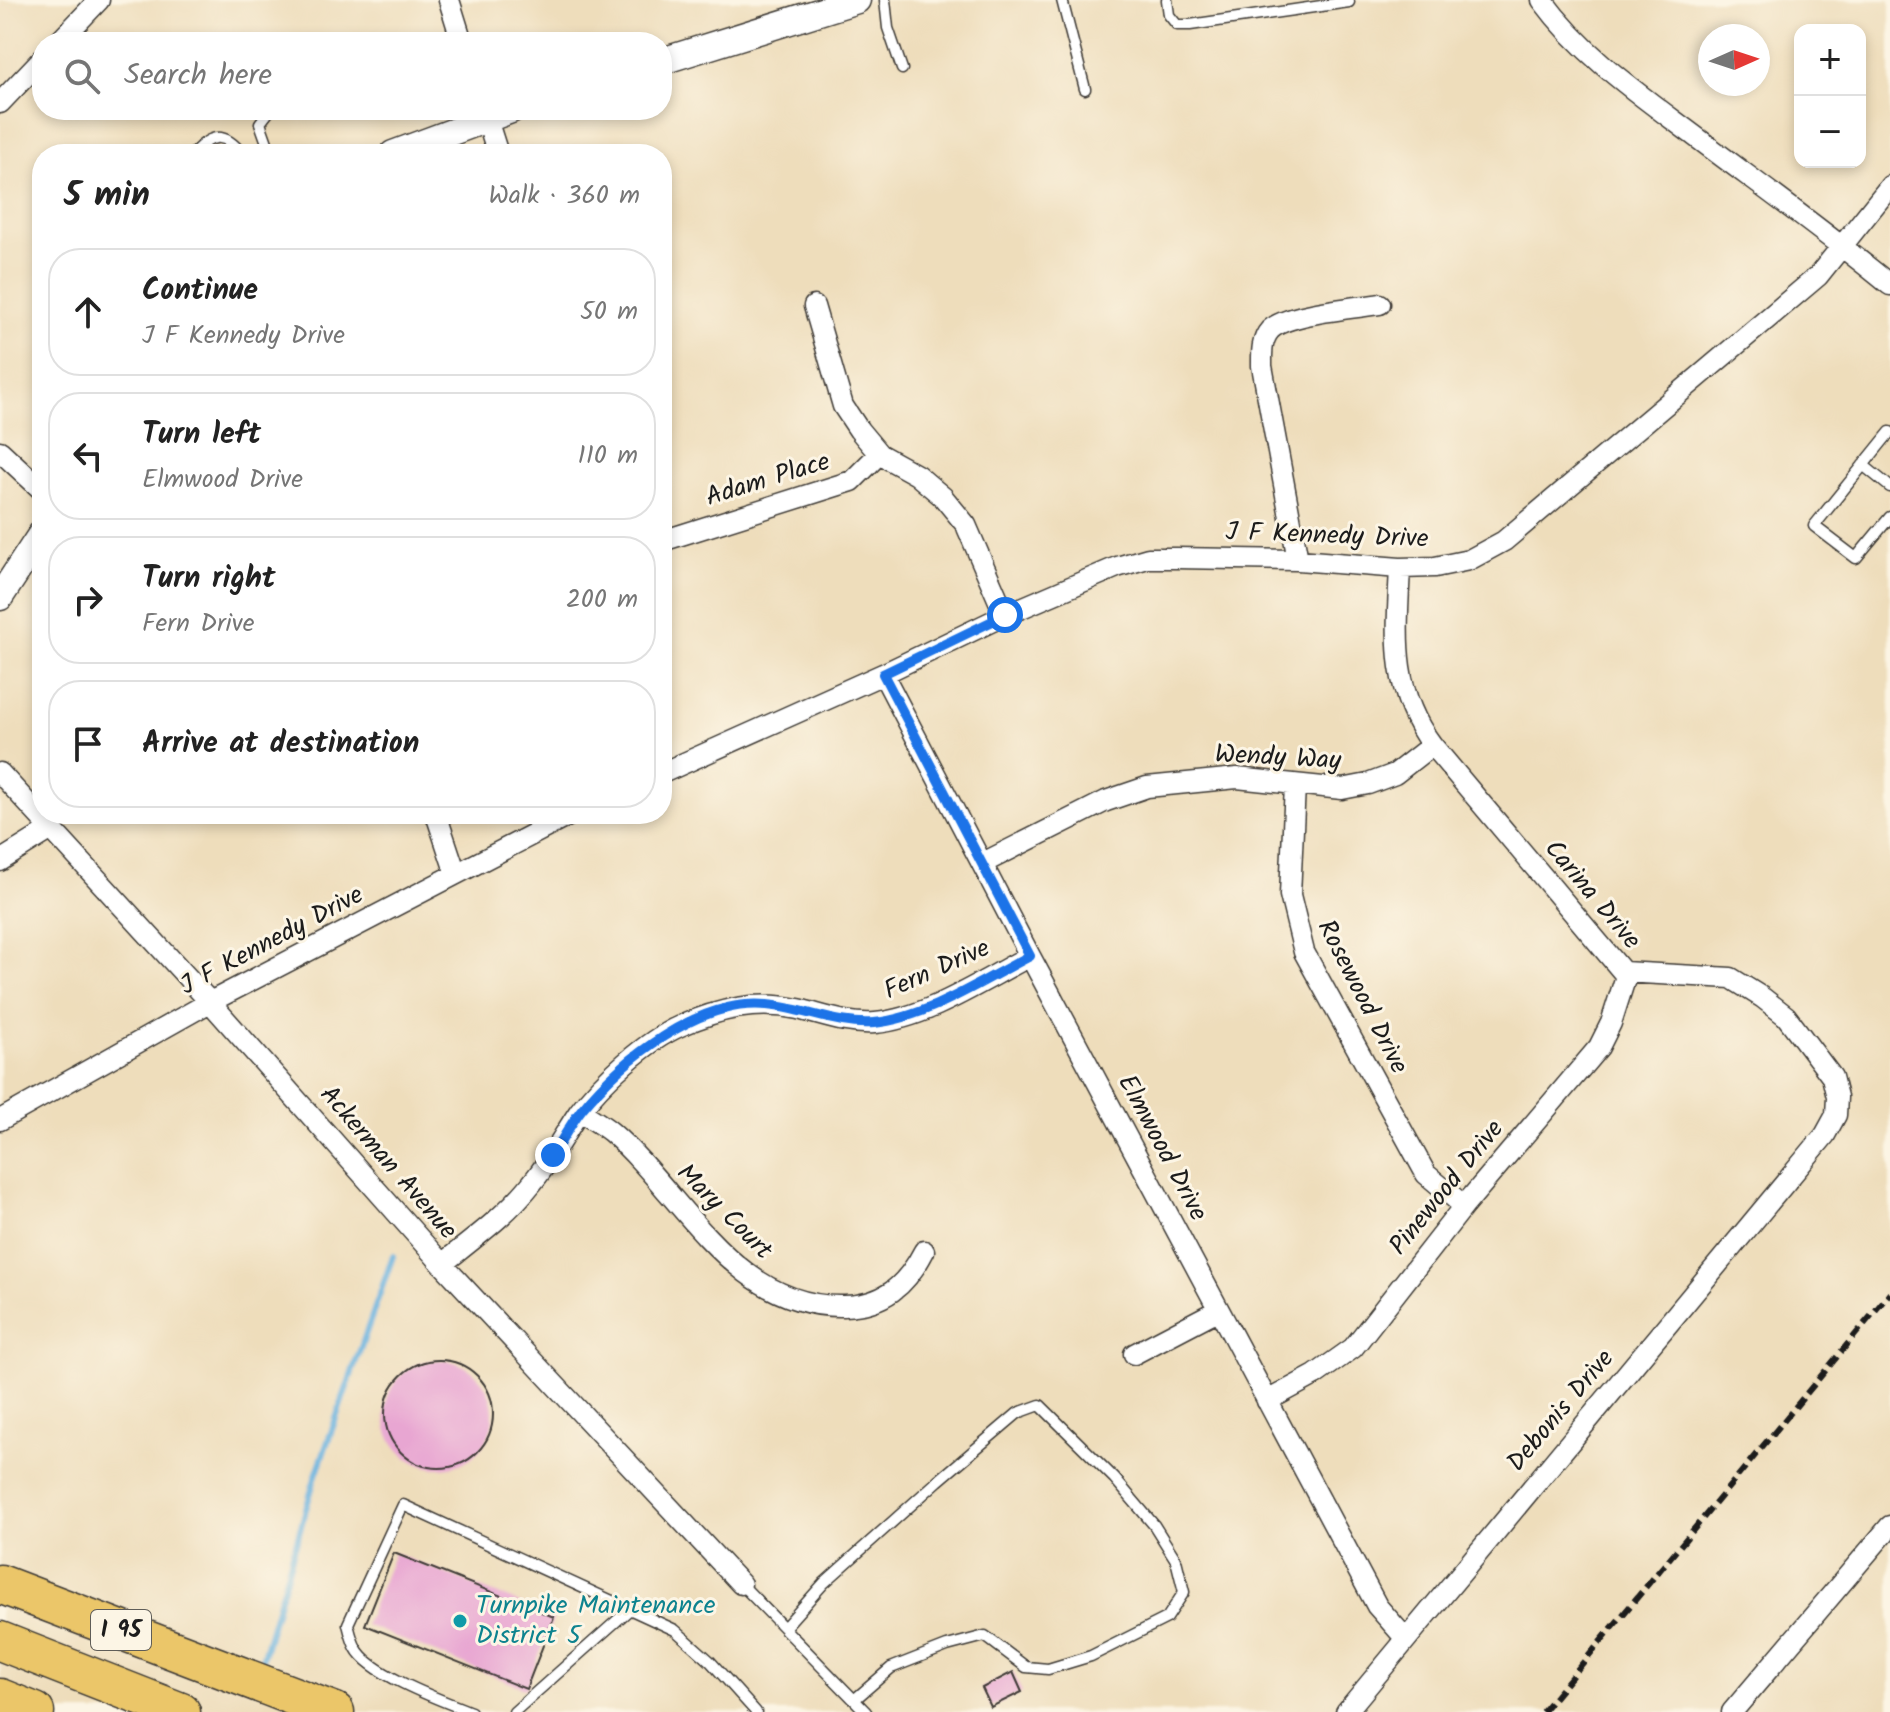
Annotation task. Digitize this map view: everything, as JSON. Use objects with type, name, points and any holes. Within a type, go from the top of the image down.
[{"type":"highway","name":"I 95","points":[[0,1584],[335,1712]]},
{"type":"highway","name":"I 95","points":[[0,1641],[181,1712]]},
{"type":"highway","points":[[0,1698],[35,1712]]},
{"type":"street","points":[[69,32],[99,0]]},
{"type":"street","points":[[449,0],[459,32]]},
{"type":"street","points":[[672,58],[857,0]]},
{"type":"street","points":[[1542,0],[1575,41],[1611,73],[1890,285]]},
{"type":"street","points":[[0,103],[32,69]]},
{"type":"street","points":[[418,144],[477,120]]},
{"type":"street","points":[[495,120],[497,144]]},
{"type":"street","name":"J F Kennedy Drive","points":[[672,769],[883,674],[1005,615],[1117,567],[1148,558],[1298,560],[1400,568],[1435,567],[1469,560],[1504,541],[1818,276],[1890,186]]},
{"type":"street","points":[[1298,560],[1262,366],[1262,347],[1268,332],[1284,320],[1380,304]]},
{"type":"street","points":[[814,306],[843,406],[879,454],[917,475],[943,497],[966,525],[1005,615]]},
{"type":"street","points":[[0,451],[32,481]]},
{"type":"street","name":"Adam Place","points":[[672,538],[852,481],[879,454]]},
{"type":"street","points":[[0,597],[32,548]]},
{"type":"street","name":"Carina Drive","points":[[1400,568],[1397,639],[1401,676],[1416,723],[1623,972],[1731,978],[1786,1016],[1832,1077],[1837,1097],[1836,1115],[1817,1144]]},
{"type":"street","name":"Elmwood Drive","points":[[883,674],[1377,1606],[1406,1639]]},
{"type":"street","name":"Wendy Way","points":[[983,863],[1106,801],[1147,787],[1237,778],[1342,789],[1395,774],[1432,745]]},
{"type":"street","name":"Ackerman Avenue","points":[[0,773],[32,796]]},
{"type":"street","name":"Rosewood Drive","points":[[1295,785],[1290,895],[1304,952],[1426,1174],[1464,1206]]},
{"type":"street","name":"Ackerman Avenue","points":[[47,824],[210,1002],[442,1264],[741,1584]]},
{"type":"street","points":[[439,824],[456,874]]},
{"type":"street","name":"J F Kennedy Drive","points":[[0,1120],[210,1002],[553,824]]},
{"type":"street","points":[[0,861],[50,830]]},
{"type":"street","name":"Fern Drive","points":[[442,1264],[511,1208],[553,1155],[580,1111],[608,1080],[676,1028],[711,1013],[763,1004],[840,1021],[872,1023],[900,1019],[929,1008],[1030,956]]},
{"type":"street","name":"Pinewood Drive","points":[[1267,1401],[1315,1375],[1353,1348],[1464,1206],[1599,1047],[1611,1023],[1627,973]]},
{"type":"street","name":"Mary Court","points":[[580,1111],[610,1131],[728,1258],[760,1285],[798,1300],[862,1305],[893,1292],[912,1275],[924,1251]]},
{"type":"street","name":"Debonis Drive","points":[[1346,1712],[1817,1144]]},
{"type":"street","points":[[1134,1354],[1218,1310]]},
{"type":"street","points":[[1735,1711],[1890,1526]]},
{"type":"lane","points":[[885,0],[888,28],[902,69]]},
{"type":"lane","points":[[1062,0],[1085,89]]},
{"type":"lane","points":[[1167,0],[1169,15],[1177,25],[1349,2]]},
{"type":"lane","points":[[262,120],[260,123],[267,144]]},
{"type":"lane","points":[[201,144],[222,138],[234,144]]},
{"type":"lane","points":[[1890,432],[1814,526],[1856,558],[1890,517]]},
{"type":"lane","points":[[1863,465],[1890,487]]},
{"type":"lane","points":[[784,1628],[824,1583],[938,1481],[1018,1413],[1040,1405],[1114,1478],[1154,1525],[1176,1560],[1184,1592],[1167,1618],[1091,1656],[1048,1669],[1026,1667],[985,1636],[947,1646],[891,1668],[854,1700]]},
{"type":"lane","points":[[471,1712],[372,1666],[357,1650],[352,1637],[348,1624],[403,1505],[675,1630],[710,1661],[756,1712]]},
{"type":"lane","points":[[741,1584],[866,1712]]},
{"type":"lane","points":[[514,1712],[630,1609]]},
{"type":"building","points":[[439,1360],[460,1364],[477,1376],[489,1393],[493,1414],[489,1435],[477,1452],[460,1464],[439,1468],[418,1464],[401,1452],[389,1435],[385,1414],[389,1393],[401,1376],[418,1364]]},
{"type":"building","name":"Turnpike Maintenance District 5","points":[[394,1553],[554,1617],[526,1689],[365,1625]]},
{"type":"building","points":[[1013,1672],[1022,1692],[991,1707],[982,1688]]},
{"type":"waterway","points":[[259,1670],[315,1478],[393,1256]]},
{"type":"railway","points":[[1542,1712],[1890,1293]]},
{"type":"place","name":"Turnpike Maintenance District 5","points":[[460,1621]]},
{"type":"route","points":[[553,1155],[580,1111],[608,1080],[676,1028],[711,1013],[763,1004],[840,1021],[872,1023],[900,1019],[929,1008],[1030,956],[883,674],[1005,615]]}]
